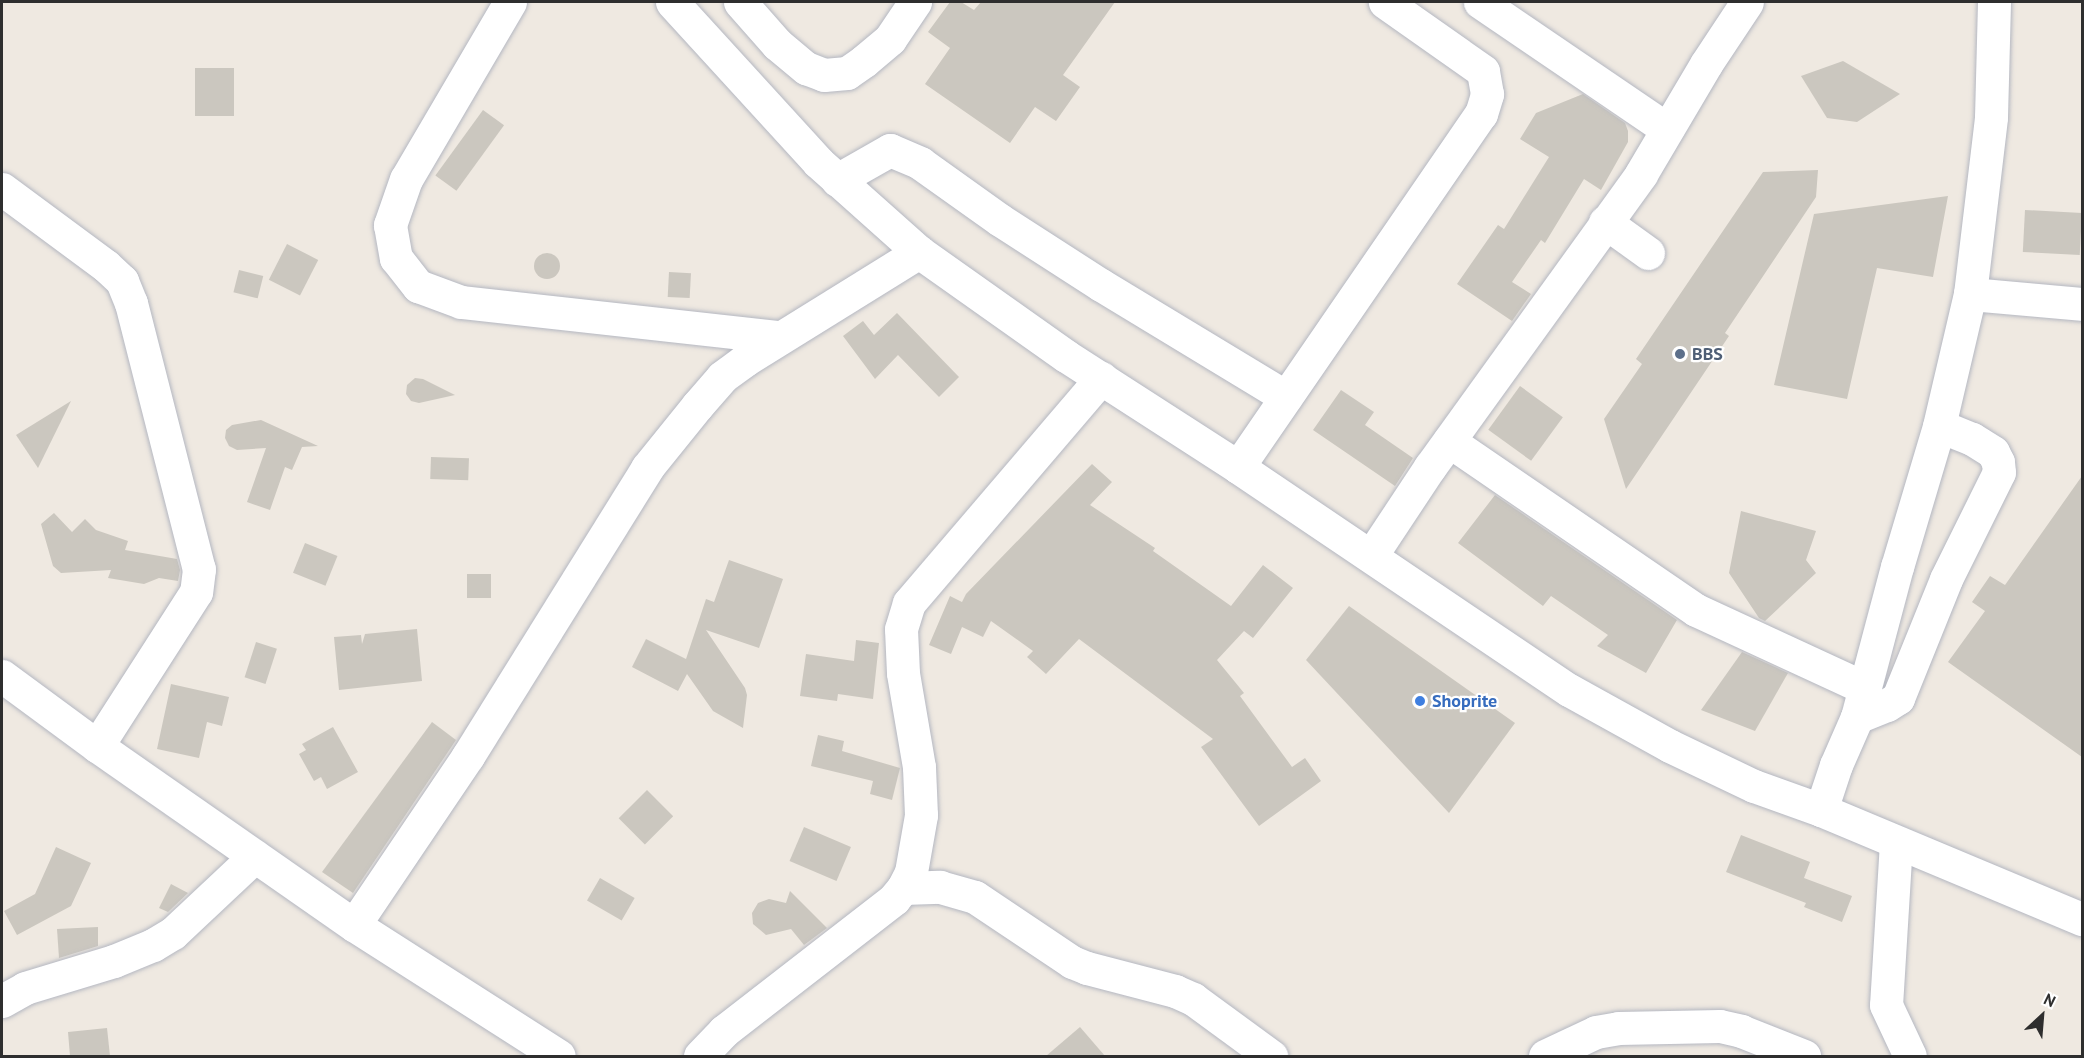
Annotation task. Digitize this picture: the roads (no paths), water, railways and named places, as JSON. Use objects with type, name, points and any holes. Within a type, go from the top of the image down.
[{"type":"street","points":[[510,2],[406,179],[390,225],[396,258],[418,286],[461,303],[778,337]]},
{"type":"street","points":[[672,2],[818,162],[919,252],[1101,378],[1579,695],[1670,746],[1754,786],[1821,810],[2082,919]]},
{"type":"street","points":[[740,2],[777,44],[806,68],[824,75],[847,74],[864,61],[890,39],[915,2]]},
{"type":"street","points":[[1238,467],[1481,114],[1487,94],[1483,71],[1385,2]]},
{"type":"street","points":[[1480,2],[1667,129]]},
{"type":"street","points":[[1371,556],[1449,441],[1641,174],[1747,2]]},
{"type":"street","points":[[1821,810],[1861,702],[1897,567],[1939,426],[1970,294],[1991,117],[1994,2]]},
{"type":"street","points":[[837,180],[890,150],[920,163],[1000,220],[1101,285],[1286,397]]},
{"type":"street","points":[[2,189],[106,266],[122,281],[130,303],[200,569],[196,591],[97,746]]},
{"type":"street","points":[[1605,222],[1648,253]]},
{"type":"street","points":[[354,925],[468,756],[647,468],[722,377],[778,337],[919,252]]},
{"type":"street","points":[[1970,294],[2082,304]]},
{"type":"street","points":[[699,1056],[724,1031],[894,898],[903,888],[911,872],[921,815],[919,767],[903,673],[900,629],[909,603],[1101,378]]},
{"type":"street","points":[[1449,441],[1696,610],[1861,702],[1887,705],[1898,698],[1946,579],[1999,472],[1998,462],[1993,452],[1972,439],[1939,426]]},
{"type":"street","points":[[2,676],[97,746],[354,925],[559,1056]]},
{"type":"street","points":[[1896,842],[1886,1005],[1890,1018],[1910,1056]]},
{"type":"street","points":[[2,1001],[25,988],[114,961],[153,945],[173,933],[255,856]]},
{"type":"street","points":[[903,888],[940,887],[975,897],[1072,962],[1175,991],[1193,999],[1271,1056]]},
{"type":"street","points":[[1545,1056],[1596,1032],[1618,1028],[1720,1026],[1741,1031],[1804,1056]]},
{"type":"place","name":"BBS","points":[[1680,354]]},
{"type":"place","name":"Shoprite","points":[[1420,701]]}]
